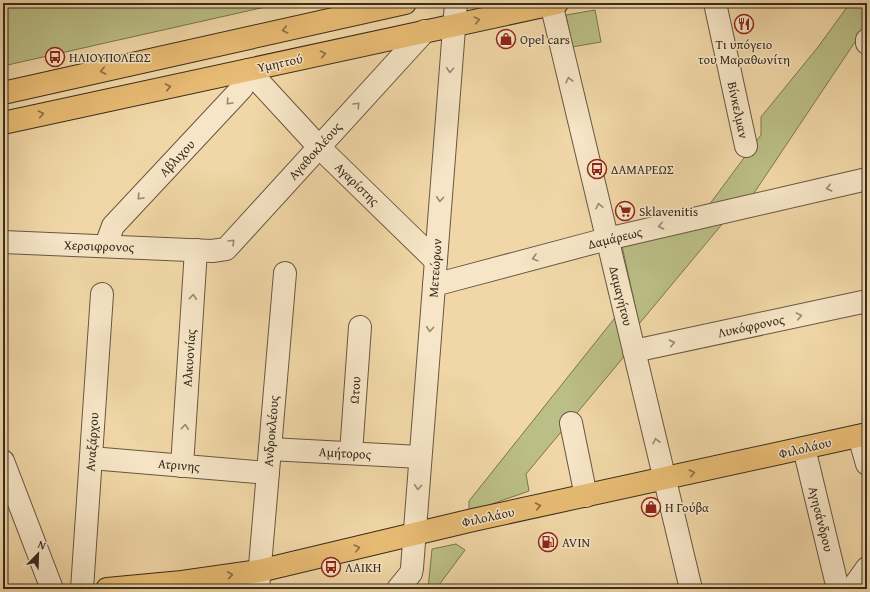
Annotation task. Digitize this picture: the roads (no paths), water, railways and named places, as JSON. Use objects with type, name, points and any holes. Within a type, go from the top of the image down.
[{"type":"main road","points":[[3,93],[405,3]]},
{"type":"main road","name":"Υμηττού","points":[[3,123],[553,3]]},
{"type":"main road","name":"Φιλολάου","points":[[107,589],[182,582],[259,580],[415,534],[863,435]]},
{"type":"street","name":"Μετεώρων","points":[[405,584],[415,534],[456,3]]},
{"type":"street","name":"Δαμαγήτου","points":[[553,3],[607,239],[691,589]]},
{"type":"street","name":"Βίνκελμαν","points":[[715,3],[746,146]]},
{"type":"street","name":"Αγαθοκλέους","points":[[196,250],[212,251],[230,246],[425,31]]},
{"type":"street","name":"Αγαρίστης","points":[[248,70],[319,147],[436,260]]},
{"type":"street","name":"Αβλιχου","points":[[106,245],[113,226],[242,88],[248,70]]},
{"type":"street","name":"Δαμάρεως","points":[[434,285],[607,239],[867,179]]},
{"type":"street","name":"Χερσιφρονος","points":[[3,242],[106,245],[196,250]]},
{"type":"street","name":"Αλκυονίας","points":[[182,466],[196,250]]},
{"type":"street","name":"Ανδροκλέους","points":[[259,580],[285,273]]},
{"type":"street","name":"Αναξάρχου","points":[[82,589],[102,294]]},
{"type":"street","name":"Λυκόφρονος","points":[[634,351],[867,301]]},
{"type":"street","name":"Ωτου","points":[[351,453],[360,327]]},
{"type":"street","points":[[571,423],[586,496]]},
{"type":"street","points":[[863,435],[867,464]]},
{"type":"street","name":"Αγησάνδρου","points":[[804,448],[838,589]]},
{"type":"street","name":"Αμήτορος","points":[[270,449],[420,457]]},
{"type":"street","name":"Ατρινης","points":[[91,458],[268,473]]},
{"type":"street","points":[[3,461],[52,589]]},
{"type":"street","points":[[852,589],[867,568]]},
{"type":"place","name":"Τι υπόγειο του Μαραθωνίτη","points":[[744,24]]},
{"type":"place","name":"Opel cars","points":[[506,39]]},
{"type":"place","name":"ΗΛΙΟΥΠΟΛΕΩΣ","points":[[55,57]]},
{"type":"place","name":"ΔΑΜΑΡΕΩΣ","points":[[597,169]]},
{"type":"place","name":"Sklavenitis","points":[[625,211]]},
{"type":"place","name":"Η Γούβα","points":[[651,507]]},
{"type":"place","name":"AVIN","points":[[548,542]]},
{"type":"place","name":"ΛΑΙΚΗ","points":[[331,567]]}]
